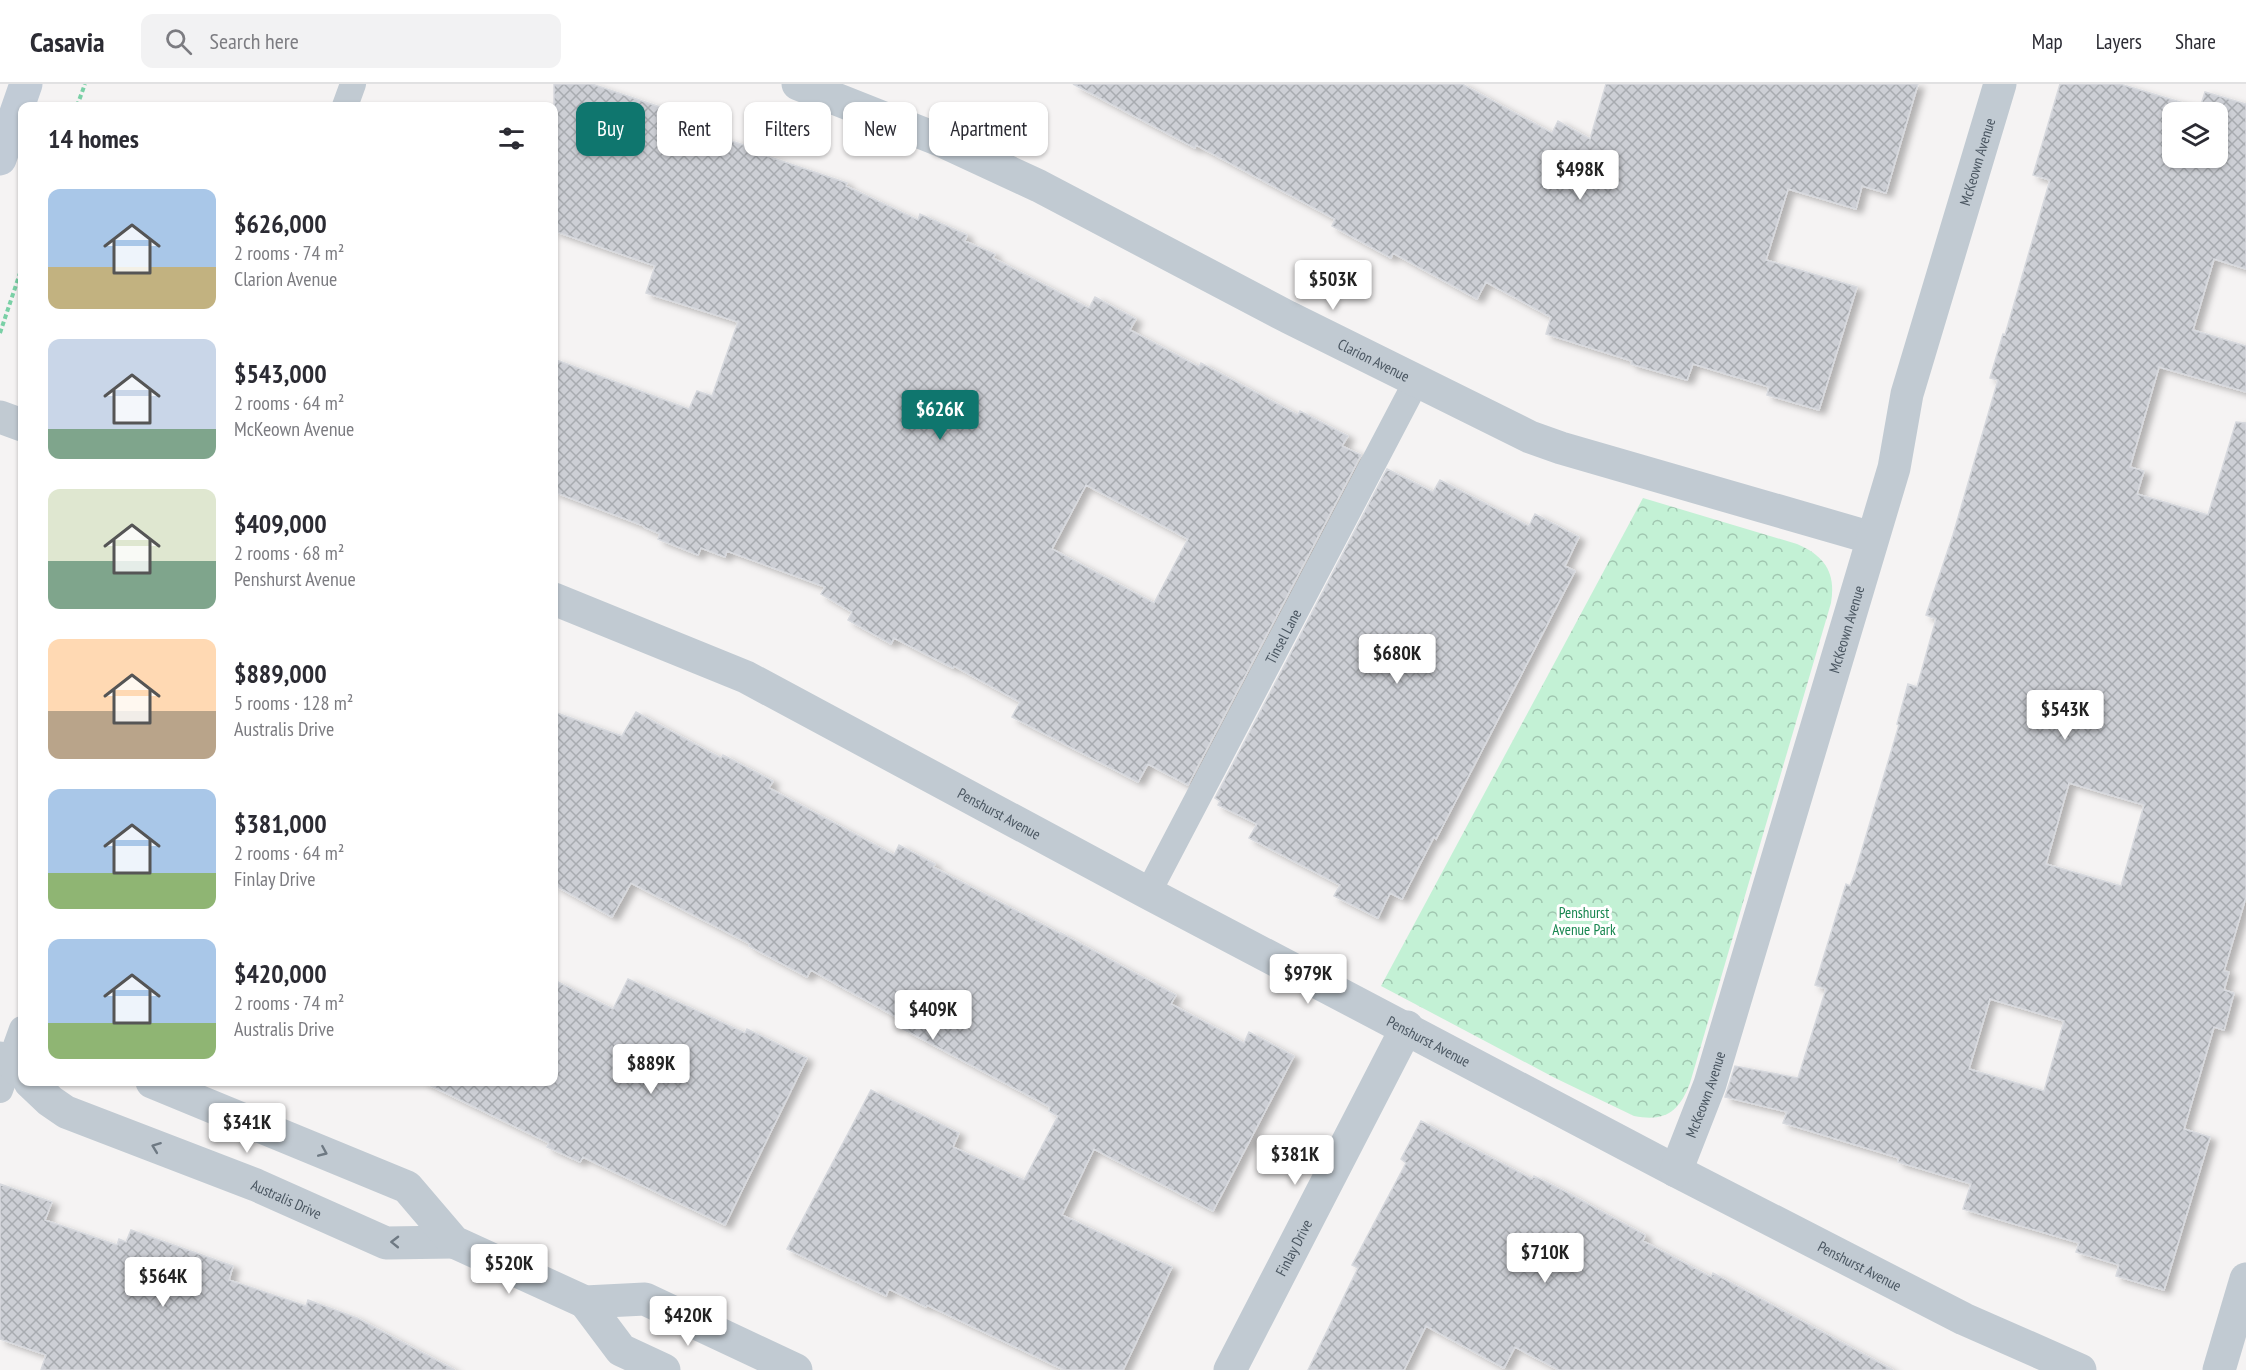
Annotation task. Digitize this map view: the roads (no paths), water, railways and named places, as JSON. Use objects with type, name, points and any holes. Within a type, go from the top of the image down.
[{"type":"main road","points":[[20,102],[26,84]]},
{"type":"main road","points":[[0,159],[18,107]]},
{"type":"street","name":"Clarion Avenue","points":[[798,84],[942,141],[1039,186],[1416,382],[1530,437],[1872,538]]},
{"type":"street","name":"McKeown Avenue","points":[[1676,1171],[1710,1084],[1894,468],[1907,394],[2000,84]]},
{"type":"street","points":[[0,417],[18,424]]},
{"type":"street","name":"Penshurst Avenue","points":[[558,601],[746,677],[1676,1171],[1964,1319],[2080,1370]]},
{"type":"street","name":"Finlay Drive","points":[[1230,1370],[1380,1075],[1407,1027]]},
{"type":"street","name":"Australis Drive","points":[[32,1086],[66,1112],[256,1185],[386,1243],[454,1242]]},
{"type":"street","name":"Australis Drive","points":[[162,1086],[407,1187],[454,1242],[585,1302],[645,1299],[796,1370]]},
{"type":"street","points":[[2219,1370],[2246,1279]]},
{"type":"street","name":"Australis Drive","points":[[585,1302],[621,1350],[663,1370]]},
{"type":"lane","points":[[346,102],[353,84]]},
{"type":"lane","name":"Tinsel Lane","points":[[1148,892],[1416,382]]},
{"type":"lane","points":[[14,1071],[18,1050]]},
{"type":"park label","name":"Penshurst Avenue Park","points":[[1584,920]]}]
